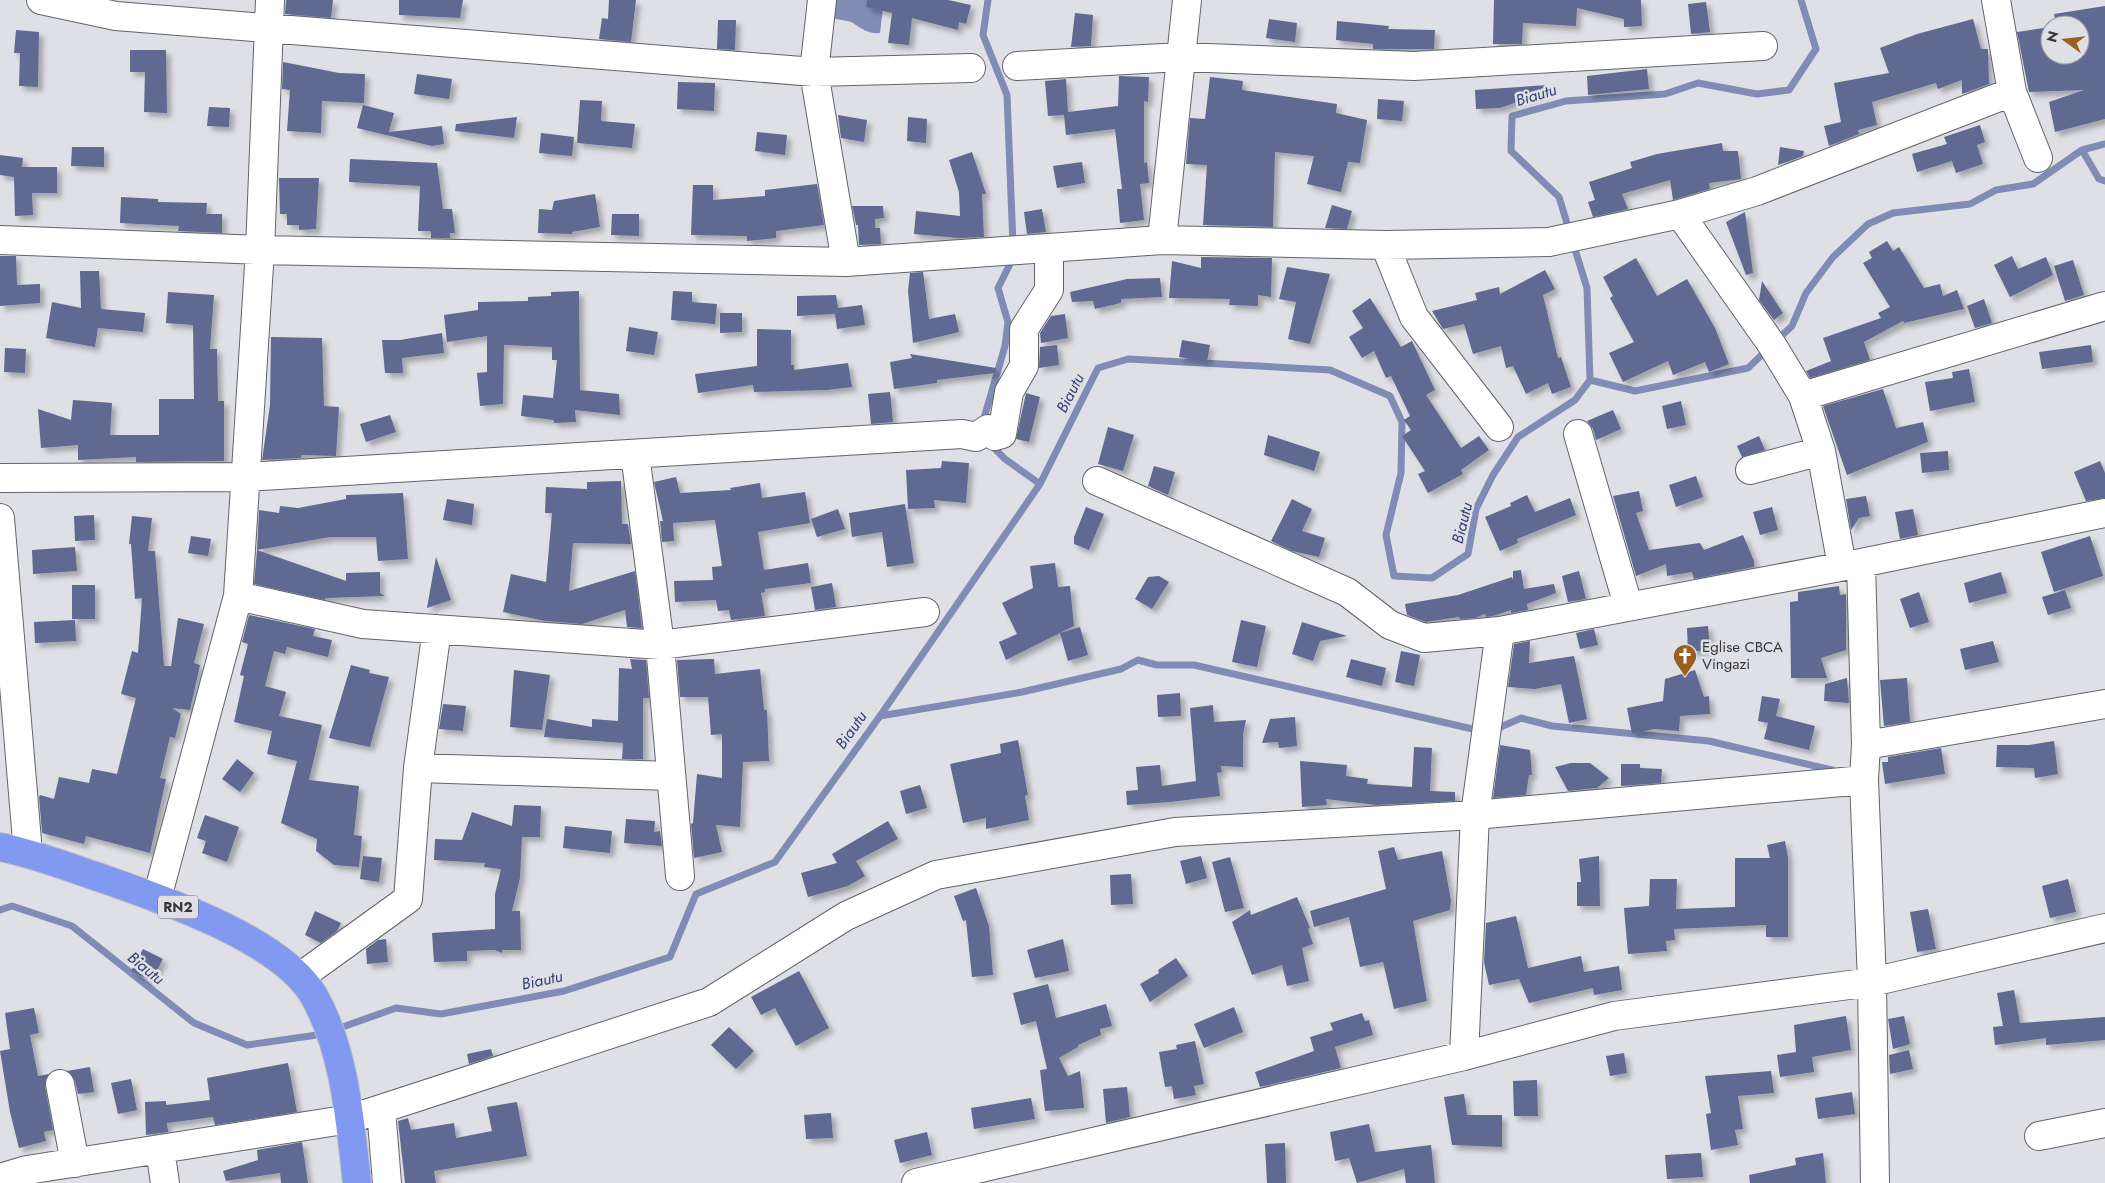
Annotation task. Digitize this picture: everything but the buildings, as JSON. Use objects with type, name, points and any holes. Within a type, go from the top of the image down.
[{"type":"highway","name":"RN2","points":[[0,847],[28,853],[157,898],[214,922],[273,956],[300,978],[313,995],[324,1018],[336,1053],[350,1119]]},
{"type":"highway","points":[[350,1119],[357,1183]]},
{"type":"street","points":[[41,0],[116,16],[814,72],[971,68]]},
{"type":"street","points":[[157,898],[238,596],[260,250],[270,0]]},
{"type":"street","points":[[822,0],[814,72],[846,262]]},
{"type":"street","points":[[1162,240],[1187,0]]},
{"type":"street","points":[[1996,0],[2012,92],[2038,158]]},
{"type":"street","points":[[1017,66],[1181,57],[1414,66],[1764,46]]},
{"type":"street","points":[[0,240],[260,250],[846,262],[1162,240],[1385,245],[1550,242],[1585,236],[1680,214],[1757,192],[2012,92]]},
{"type":"street","points":[[1680,214],[1772,345],[1803,396],[1821,451],[1852,564],[1866,745],[1864,780],[1872,982],[1874,1183]]},
{"type":"street","points":[[1385,245],[1414,317],[1499,427]]},
{"type":"street","points":[[0,478],[246,477],[975,434],[995,436],[1002,434],[1008,392],[1024,366],[1024,328],[1049,290],[1026,250]]},
{"type":"street","points":[[1803,396],[2105,306]]},
{"type":"street","points":[[1578,434],[1628,605]]},
{"type":"street","points":[[1750,470],[1821,451]]},
{"type":"street","points":[[635,454],[660,645],[680,876]]},
{"type":"street","points":[[1098,480],[1347,592],[1390,625],[1424,638],[1500,631],[1628,605],[1852,564],[2105,513]]},
{"type":"street","points":[[0,518],[28,853]]},
{"type":"street","points":[[238,596],[363,624],[660,645],[925,612]]},
{"type":"street","points":[[300,978],[408,899],[418,768],[437,629]]},
{"type":"street","points":[[1464,1056],[1474,815],[1500,631]]},
{"type":"street","points":[[1866,745],[2105,704]]},
{"type":"street","points":[[418,768],[671,776]]},
{"type":"street","points":[[0,1178],[27,1170],[350,1119],[381,1109],[709,1002],[846,916],[936,875],[1175,832],[1474,815],[1864,780]]},
{"type":"street","points":[[916,1183],[1464,1056],[1614,1016],[1872,982],[2105,928]]},
{"type":"street","points":[[60,1084],[75,1163]]},
{"type":"street","points":[[381,1109],[387,1183]]},
{"type":"street","points":[[2039,1136],[2105,1123]]},
{"type":"street","points":[[160,1149],[165,1183]]},
{"type":"water","points":[[832,0],[884,0],[880,33],[869,32],[851,22],[833,18]]},
{"type":"waterway","points":[[988,0],[983,35],[1007,95],[1013,245]]},
{"type":"waterway","name":"Biautu","points":[[1570,233],[1559,197],[1511,151],[1512,116],[1566,101],[1665,94],[1698,83],[1757,94],[1789,90],[1816,49],[1801,0]]},
{"type":"waterway","points":[[2082,150],[2105,144]]},
{"type":"waterway","points":[[1776,341],[1792,326],[1806,293],[1833,257],[1868,224],[1893,213],[1970,204],[1996,190],[2033,184],[2082,150],[2099,179],[2105,181]]},
{"type":"waterway","name":"Biautu","points":[[334,1030],[396,1008],[441,1014],[564,991],[670,957],[696,894],[775,862],[880,716],[1040,484],[1098,368],[1128,359],[1330,370],[1390,396],[1402,422],[1401,473],[1386,535],[1394,576],[1432,578],[1468,554],[1476,509],[1493,475],[1518,437],[1575,400],[1590,380],[1587,288],[1573,243]]},
{"type":"waterway","points":[[982,425],[1005,346],[1008,322],[998,288],[1014,256]]},
{"type":"waterway","points":[[1590,380],[1635,391],[1748,368],[1768,349]]},
{"type":"waterway","points":[[990,444],[1005,459],[1040,484]]},
{"type":"waterway","points":[[880,716],[1022,692],[1121,669],[1138,660],[1157,665],[1194,665],[1477,730]]},
{"type":"waterway","points":[[1494,730],[1521,718],[1552,726],[1709,741],[1832,770]]},
{"type":"waterway","name":"Biautu","points":[[0,910],[12,906],[72,926],[194,1023],[247,1045],[324,1034]]},
{"type":"place","name":"Eglise CBCA Vingazi","points":[[1685,677]]}]
